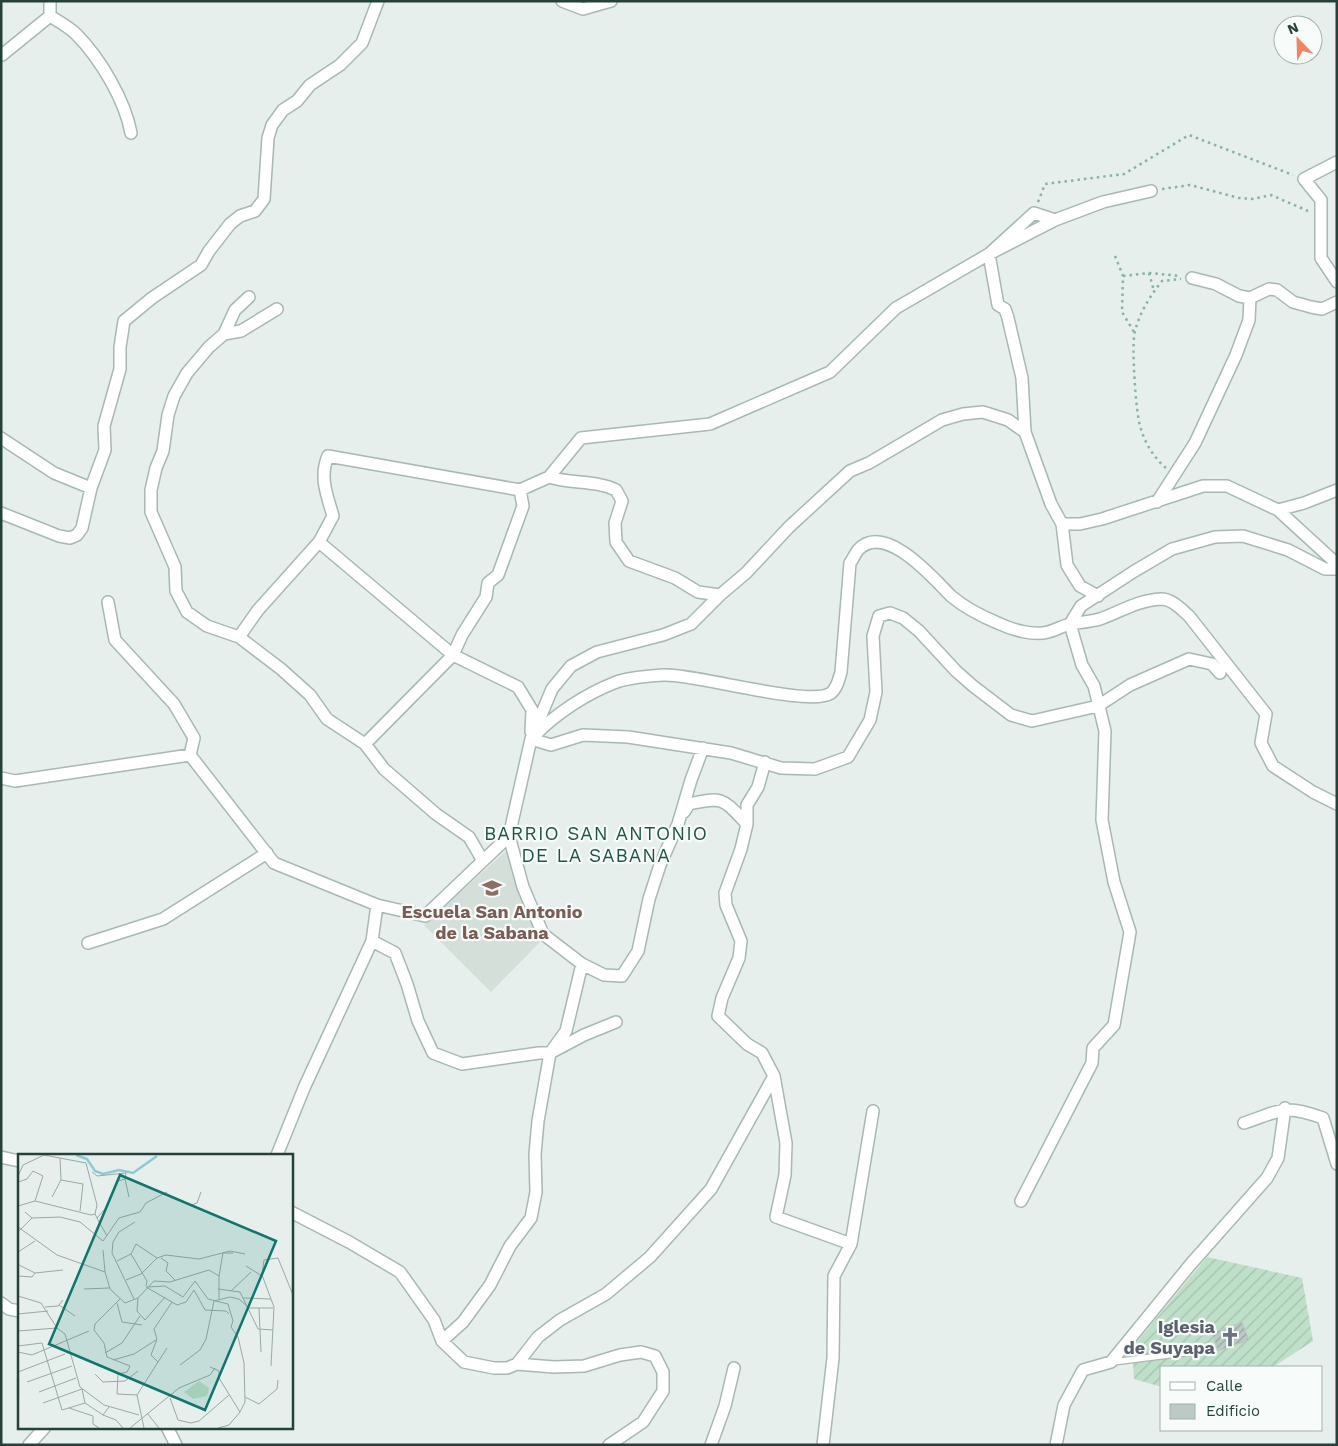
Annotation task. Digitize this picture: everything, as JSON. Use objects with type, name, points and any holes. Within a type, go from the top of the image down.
[{"type":"street","points":[[50,1],[50,16]]},
{"type":"street","points":[[1,513],[59,536],[70,538],[77,535],[82,528],[91,488],[105,450],[104,426],[120,369],[120,347],[124,321],[152,298],[198,268],[230,224],[240,216],[255,211],[264,199],[268,138],[272,125],[283,110],[297,101],[310,85],[340,65],[362,43],[378,1]]},
{"type":"street","points":[[562,1],[583,9],[611,1]]},
{"type":"street","points":[[2,54],[50,16]]},
{"type":"street","points":[[50,16],[76,33],[109,78],[127,113],[131,132]]},
{"type":"street","points":[[1337,162],[1304,179],[1321,200],[1321,258],[1337,282]]},
{"type":"street","points":[[239,637],[258,610],[319,542],[333,516],[323,481],[324,465],[328,456],[520,490],[549,477],[581,438],[710,424],[830,372],[896,308],[989,254],[1055,220],[1103,202],[1151,191]]},
{"type":"street","points":[[989,254],[1034,213],[1055,220]]},
{"type":"street","points":[[989,254],[998,305],[1005,309],[1008,318],[1022,378],[1025,432],[1051,504],[1062,524],[1067,565],[1080,586],[1098,596]]},
{"type":"street","points":[[1192,278],[1216,284],[1239,296],[1250,298],[1269,289],[1277,290],[1292,302],[1311,307],[1322,309],[1337,302]]},
{"type":"street","points":[[249,297],[235,310],[224,334],[188,373],[174,396],[165,428],[163,451],[152,482],[151,512],[175,567],[176,591],[187,612],[207,626],[239,637],[281,669],[310,695],[327,719],[365,744],[384,769],[436,814],[469,837],[483,861]]},
{"type":"street","points":[[1158,502],[1174,473],[1195,443],[1236,355],[1248,320],[1250,298]]},
{"type":"street","points":[[224,334],[241,332],[278,309]]},
{"type":"street","points":[[703,748],[678,824],[649,899],[638,950],[622,976],[604,975],[582,964],[543,934],[522,887],[508,836],[531,739],[552,689],[571,666],[596,652],[663,635],[691,624],[720,595],[746,573],[816,501],[850,472],[869,463],[942,420],[963,414],[984,412],[1008,420],[1025,432]]},
{"type":"street","points":[[1,438],[54,473],[91,488]]},
{"type":"street","points":[[549,477],[564,482],[606,485],[616,490],[622,501],[614,523],[616,542],[630,561],[675,578],[698,592],[720,595]]},
{"type":"street","points":[[1062,524],[1080,524],[1123,510],[1158,502],[1203,486],[1228,486],[1278,510],[1337,564]]},
{"type":"street","points":[[365,744],[453,655],[462,636],[486,597],[488,583],[498,575],[523,506],[520,490]]},
{"type":"street","points":[[1278,510],[1304,503],[1337,490]]},
{"type":"street","points":[[1021,1201],[1092,1063],[1093,1048],[1114,1025],[1130,932],[1114,882],[1102,820],[1105,731],[1094,686],[1082,665],[1070,624],[1081,606],[1133,572],[1172,549],[1215,537],[1243,536],[1288,550],[1325,569],[1337,569]]},
{"type":"street","points":[[319,542],[453,655],[518,688],[532,710],[531,739]]},
{"type":"street","points":[[531,739],[549,721],[616,682],[665,674],[779,693],[815,697],[830,694],[836,687],[841,672],[850,563],[859,550],[869,544],[886,544],[905,553],[929,571],[952,596],[968,608],[1001,625],[1023,631],[1046,633],[1070,624],[1098,620],[1132,605],[1162,599],[1176,604],[1189,616],[1266,714],[1262,743],[1273,766],[1337,804]]},
{"type":"street","points":[[108,602],[115,640],[174,704],[194,738],[190,755]]},
{"type":"street","points":[[531,739],[551,745],[583,735],[628,737],[731,753],[782,768],[815,769],[848,758],[870,720],[876,692],[873,636],[879,616],[890,613],[903,618],[919,631],[956,671],[1011,715],[1032,721],[1098,706],[1130,684],[1189,659],[1212,664],[1220,673]]},
{"type":"street","points":[[190,755],[274,862],[377,905],[425,916],[508,836]]},
{"type":"street","points":[[1,778],[15,780],[190,755]]},
{"type":"street","points":[[764,762],[758,787],[747,805],[746,824],[741,849],[725,893],[726,905],[741,941],[740,958],[722,998],[718,1016],[747,1044],[762,1053],[774,1076],[786,1144],[785,1174],[776,1217],[851,1244]]},
{"type":"street","points":[[678,824],[689,804],[712,798],[726,802],[746,824]]},
{"type":"street","points":[[88,943],[163,919],[267,853]]},
{"type":"street","points":[[277,1154],[304,1088],[372,941],[377,905]]},
{"type":"street","points":[[372,941],[394,953],[407,984],[418,1021],[433,1053],[462,1064],[539,1053],[550,1054],[584,1035],[616,1022]]},
{"type":"street","points":[[442,1341],[463,1322],[490,1286],[510,1246],[531,1218],[536,1192],[535,1154],[538,1121],[550,1054],[566,1031],[582,964]]},
{"type":"street","points":[[517,1364],[538,1337],[560,1320],[606,1294],[650,1257],[711,1189],[774,1076]]},
{"type":"street","points":[[1056,1445],[1064,1405],[1083,1370],[1111,1362],[1190,1265],[1267,1178],[1278,1158],[1285,1108]]},
{"type":"street","points":[[1244,1123],[1285,1108],[1300,1110],[1323,1118],[1337,1164]]},
{"type":"street","points":[[823,1445],[833,1358],[834,1276],[851,1244],[873,1111]]},
{"type":"street","points":[[1,1157],[18,1161]]},
{"type":"street","points":[[292,1213],[400,1272],[434,1320],[442,1341],[464,1362],[494,1368],[507,1368],[517,1364],[554,1367],[584,1366],[620,1355],[641,1352],[655,1356],[663,1372],[662,1391],[643,1422],[609,1445]]},
{"type":"street","points":[[711,1445],[725,1406],[734,1368]]},
{"type":"street","points":[[29,1445],[44,1428]]},
{"type":"street","points":[[168,1428],[176,1445]]},
{"type":"lane","points":[[1111,1362],[1192,1352]]},
{"type":"path","points":[[1034,213],[1045,184],[1124,174],[1189,135],[1304,179]]},
{"type":"path","points":[[1151,191],[1190,186],[1239,198],[1253,198],[1270,194],[1304,209],[1321,221]]},
{"type":"path","points":[[1115,256],[1123,276],[1122,312],[1134,332]]},
{"type":"path","points":[[1123,276],[1149,273],[1192,278]]},
{"type":"path","points":[[1149,273],[1154,292]]},
{"type":"path","points":[[1174,473],[1154,457],[1140,426],[1132,346],[1134,332],[1144,307],[1162,281],[1192,278]]},
{"type":"shaded area","name":"Escuela San Antonio de la Sabana","points":[[506,851],[540,942],[491,992],[424,925]]},
{"type":"green space","points":[[1207,1257],[1302,1278],[1313,1341],[1275,1366],[1160,1366],[1160,1386],[1134,1379],[1132,1348]],"holes":[[[1242,1322],[1248,1340],[1218,1351],[1212,1333]]]},
{"type":"building","name":"Iglesia de Suyapa","points":[[1242,1322],[1249,1340],[1218,1351],[1212,1333]]},
{"type":"place","name":"Escuela San Antonio de la Sabana","points":[[492,888]]},
{"type":"place","name":"Iglesia de Suyapa","points":[[1230,1337]]},
{"type":"district","name":"BARRIO SAN ANTONIO DE LA SABANA","points":[[596,844]]}]
